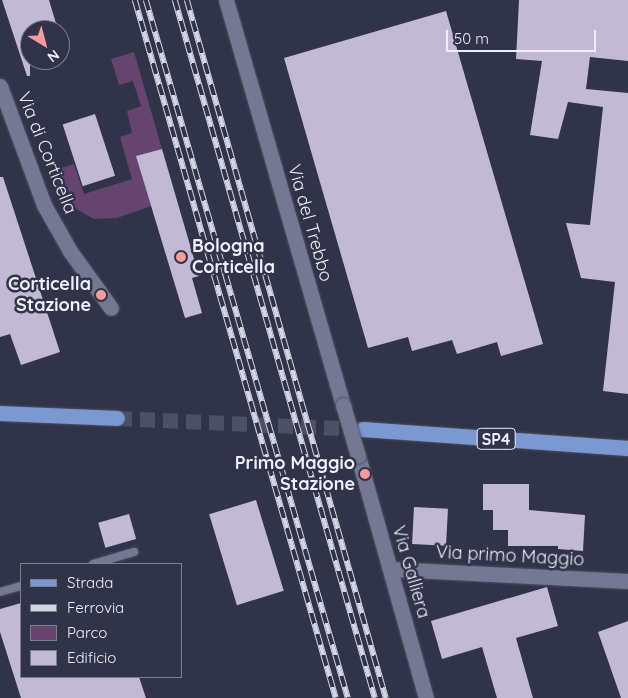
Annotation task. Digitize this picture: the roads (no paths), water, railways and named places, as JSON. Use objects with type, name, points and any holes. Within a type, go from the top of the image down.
[{"type":"main road","points":[[0,413],[116,418]]},
{"type":"main road","name":"SP4","points":[[363,430],[628,448]]},
{"type":"street","name":"Via del Trebbo","points":[[226,0],[358,456]]},
{"type":"street","name":"Via di Corticella","points":[[0,86],[44,205],[75,258],[111,308]]},
{"type":"street","name":"Via Galliera","points":[[358,456],[426,698]]},
{"type":"street","name":"Via primo Maggio","points":[[391,569],[628,580]]},
{"type":"lane","points":[[97,563],[134,552]]},
{"type":"lane","points":[[0,592],[20,586]]},
{"type":"tunnel","points":[[117,418],[362,429]]},
{"type":"railway","points":[[135,0],[336,698]]},
{"type":"railway","points":[[146,0],[348,698]]},
{"type":"railway","points":[[175,0],[375,698]]},
{"type":"railway","points":[[187,0],[386,698]]},
{"type":"place","name":"Bologna Corticella","points":[[181,257]]},
{"type":"place","name":"Corticella Stazione","points":[[101,295]]},
{"type":"place","name":"Primo Maggio Stazione","points":[[365,474]]}]
